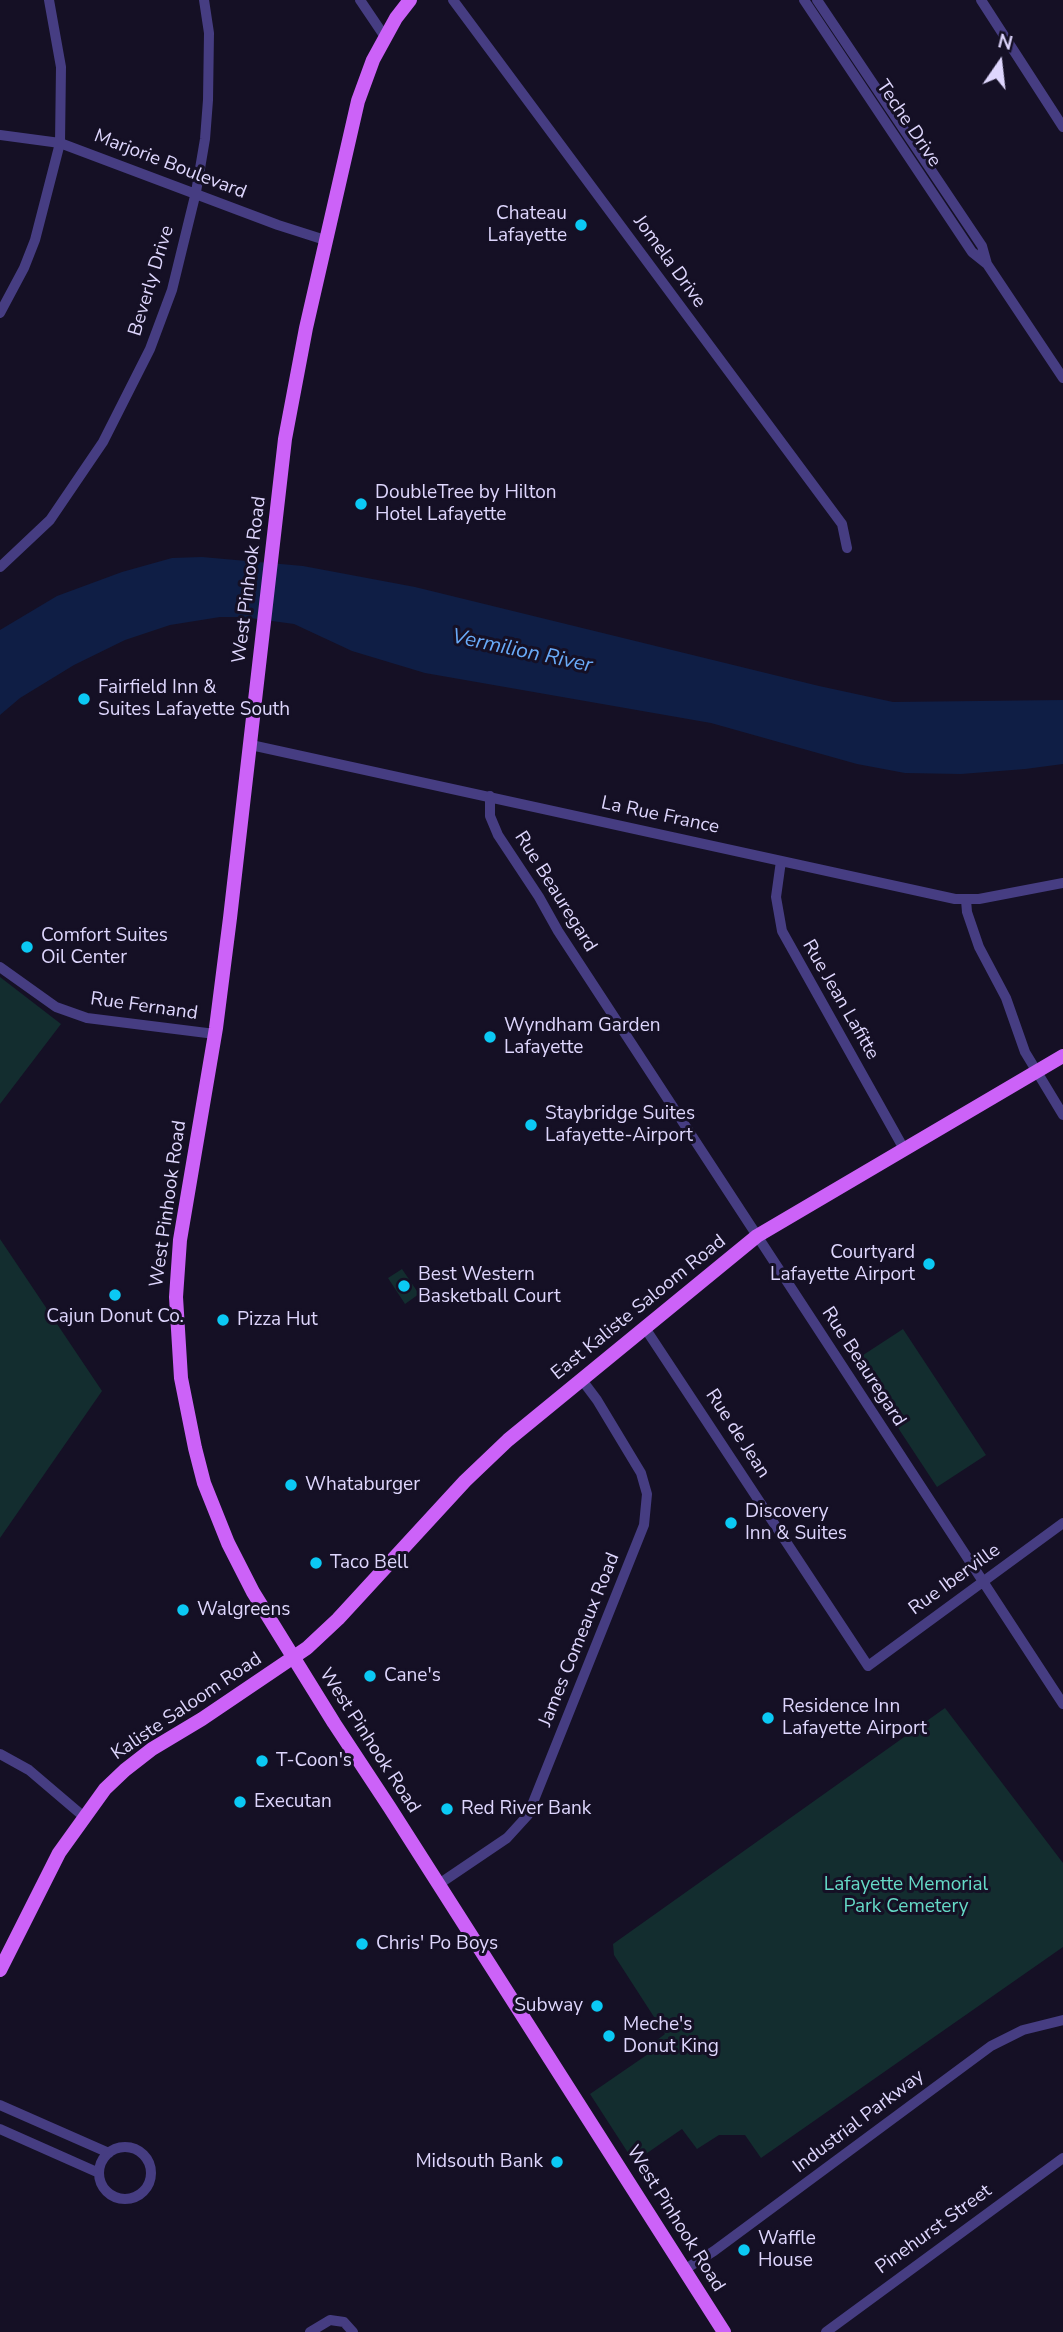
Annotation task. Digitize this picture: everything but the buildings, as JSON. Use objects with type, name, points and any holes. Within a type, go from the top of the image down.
[{"type":"main road","name":"West Pinhook Road","points":[[410,0],[371,64],[358,101],[325,240],[285,439],[215,1034],[180,1240],[176,1297],[179,1364],[195,1448],[218,1519],[242,1573],[293,1658],[724,2332]]},
{"type":"main road","name":"East Kaliste Saloom Road","points":[[293,1658],[338,1619],[484,1462],[757,1236],[1063,1056]]},
{"type":"main road","name":"Kaliste Saloom Road","points":[[0,1970],[49,1870],[83,1816],[105,1789],[139,1758],[293,1658]]},
{"type":"street","points":[[0,313],[24,268],[35,240],[60,143],[61,67],[49,0]]},
{"type":"street","name":"Beverly Drive","points":[[0,568],[50,520],[103,442],[154,337],[172,290],[196,192],[205,139],[209,33],[204,0]]},
{"type":"street","points":[[360,0],[385,37]]},
{"type":"street","name":"Jomela Drive","points":[[453,0],[842,524],[847,548]]},
{"type":"street","name":"Teche Drive","points":[[804,0],[893,123]]},
{"type":"street","name":"Teche Drive","points":[[817,0],[972,252],[987,264],[1063,378]]},
{"type":"street","points":[[981,0],[1063,127]]},
{"type":"street","name":"Marjorie Boulevard","points":[[0,135],[60,143],[325,240]]},
{"type":"street","name":"La Rue France","points":[[251,745],[966,900],[1063,883]]},
{"type":"street","name":"Rue Beauregard","points":[[490,796],[490,816],[498,835],[615,1020],[1063,1704]]},
{"type":"street","name":"Rue Jean Lafitte","points":[[781,861],[776,897],[782,931],[904,1149]]},
{"type":"street","points":[[966,900],[967,912],[979,947],[1006,998],[1018,1036],[1036,1072],[1063,1115]]},
{"type":"street","name":"Rue Fernand","points":[[0,967],[56,1007],[87,1018],[215,1034]]},
{"type":"street","name":"Rue de Jean","points":[[645,1328],[868,1666]]},
{"type":"street","name":"James Comeaux Road","points":[[439,1884],[507,1838],[528,1815],[644,1525],[647,1500],[641,1473],[582,1380]]},
{"type":"street","name":"Rue Iberville","points":[[868,1666],[1063,1523]]},
{"type":"street","points":[[0,1754],[30,1770],[83,1816]]},
{"type":"street","name":"Industrial Parkway","points":[[684,2270],[714,2251],[991,2046],[1023,2030],[1063,2020]]},
{"type":"street","points":[[0,2105],[109,2153]]},
{"type":"street","points":[[0,2129],[99,2173]]},
{"type":"street","points":[[60,2156],[70,2136]]},
{"type":"street","points":[[123,2147],[143,2153],[151,2166],[150,2182],[146,2188],[135,2196],[120,2198],[107,2191],[99,2173],[102,2162],[109,2153],[123,2147]]},
{"type":"street","name":"Pinehurst Street","points":[[826,2332],[1063,2158]]},
{"type":"street","points":[[310,2332],[328,2320],[344,2322],[353,2332]]},
{"type":"green space","points":[[0,977],[61,1024],[0,1104]]},
{"type":"green space","points":[[0,1239],[102,1391],[0,1538]]},
{"type":"green space","name":"Best Western Basketball Court","points":[[402,1269],[419,1294],[405,1304],[388,1278]]},
{"type":"green space","points":[[903,1329],[986,1455],[937,1487],[854,1361]]},
{"type":"green space","name":"Lafayette Memorial Park Cemetery","points":[[945,1708],[1063,1863],[1063,1947],[761,2158],[745,2135],[719,2135],[697,2149],[682,2129],[634,2162],[590,2094],[651,2052],[648,2047],[665,2034],[614,1955],[613,1944]]},
{"type":"water","name":"Vermilion River","points":[[202,557],[303,566],[415,587],[893,702],[1063,700],[1063,764],[961,774],[905,773],[857,764],[711,723],[425,673],[352,651],[294,624],[243,617],[220,617],[170,625],[125,640],[74,665],[20,698],[0,715],[0,630],[57,596],[122,572],[172,558]]},
{"type":"place","name":"Chateau Lafayette","points":[[581,225]]},
{"type":"place","name":"DoubleTree by Hilton Hotel Lafayette","points":[[361,504]]},
{"type":"place","name":"Fairfield Inn & Suites Lafayette South","points":[[84,699]]},
{"type":"place","name":"Comfort Suites Oil Center","points":[[27,947]]},
{"type":"place","name":"Wyndham Garden Lafayette","points":[[490,1037]]},
{"type":"place","name":"Staybridge Suites Lafayette-Airport","points":[[531,1125]]},
{"type":"place","name":"Courtyard Lafayette Airport","points":[[929,1264]]},
{"type":"place","name":"Best Western Basketball Court","points":[[404,1286]]},
{"type":"place","name":"Cajun Donut Co.","points":[[115,1295]]},
{"type":"place","name":"Pizza Hut","points":[[223,1320]]},
{"type":"place","name":"Whataburger","points":[[291,1485]]},
{"type":"place","name":"Discovery Inn & Suites","points":[[731,1523]]},
{"type":"place","name":"Taco Bell","points":[[316,1563]]},
{"type":"place","name":"Walgreens","points":[[183,1610]]},
{"type":"place","name":"Cane's","points":[[370,1676]]},
{"type":"place","name":"Residence Inn Lafayette Airport","points":[[768,1718]]},
{"type":"place","name":"T-Coon's","points":[[262,1761]]},
{"type":"place","name":"Executan","points":[[240,1802]]},
{"type":"place","name":"Red River Bank","points":[[447,1809]]},
{"type":"place","name":"Chris' Po Boys","points":[[362,1944]]},
{"type":"place","name":"Subway","points":[[597,2006]]},
{"type":"place","name":"Meche's Donut King","points":[[609,2036]]},
{"type":"place","name":"Midsouth Bank","points":[[557,2162]]},
{"type":"place","name":"Waffle House","points":[[744,2250]]}]
